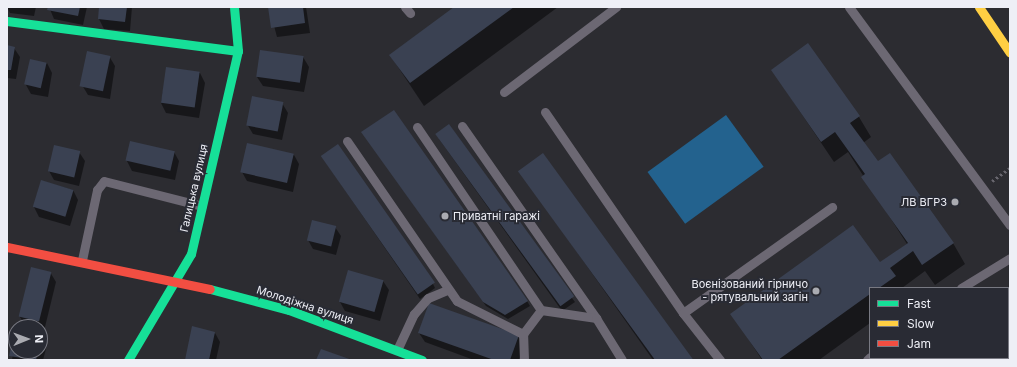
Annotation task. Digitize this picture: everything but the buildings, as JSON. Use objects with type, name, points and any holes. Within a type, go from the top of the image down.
[{"type":"street","name":"Галицька вулиця","points":[[128,360],[178,280],[191,254],[238,51],[234,7]]},
{"type":"street","points":[[979,7],[1010,53]]},
{"type":"street","points":[[7,21],[238,51]]},
{"type":"street","name":"Молодіжна вулиця","points":[[7,247],[82,260],[178,280],[289,310],[422,360]]},
{"type":"lane","points":[[504,92],[616,7]]},
{"type":"lane","points":[[849,7],[981,189],[1010,225]]},
{"type":"lane","points":[[545,112],[683,313],[720,360]]},
{"type":"lane","points":[[462,126],[596,318],[622,360]]},
{"type":"lane","points":[[417,127],[542,310],[596,318]]},
{"type":"lane","points":[[347,141],[447,290],[457,301],[523,334]]},
{"type":"lane","points":[[82,260],[97,190],[104,181],[202,206]]},
{"type":"lane","points":[[683,313],[832,207]]},
{"type":"lane","points":[[963,287],[1010,258]]},
{"type":"lane","points":[[397,350],[414,314],[428,298],[447,290]]},
{"type":"lane","points":[[524,360],[523,334],[542,310]]},
{"type":"path","points":[[981,189],[1010,168]]},
{"type":"water","points":[[726,115],[764,167],[685,224],[648,172]]},
{"type":"traffic: fast","points":[[128,360],[191,254],[238,51],[234,7]]},
{"type":"traffic: fast","points":[[7,21],[238,51]]},
{"type":"traffic: fast","points":[[210,289],[289,310],[422,360]]},
{"type":"traffic: slow","points":[[979,7],[1010,53]]},
{"type":"traffic: jam","points":[[7,247],[210,289]]},
{"type":"place","name":"ЛВ ВГРЗ","points":[[955,202]]},
{"type":"place","name":"Приватні гаражі","points":[[445,216]]},
{"type":"place","name":"Воєнізований гірничо - рятувальний загін","points":[[816,291]]}]
